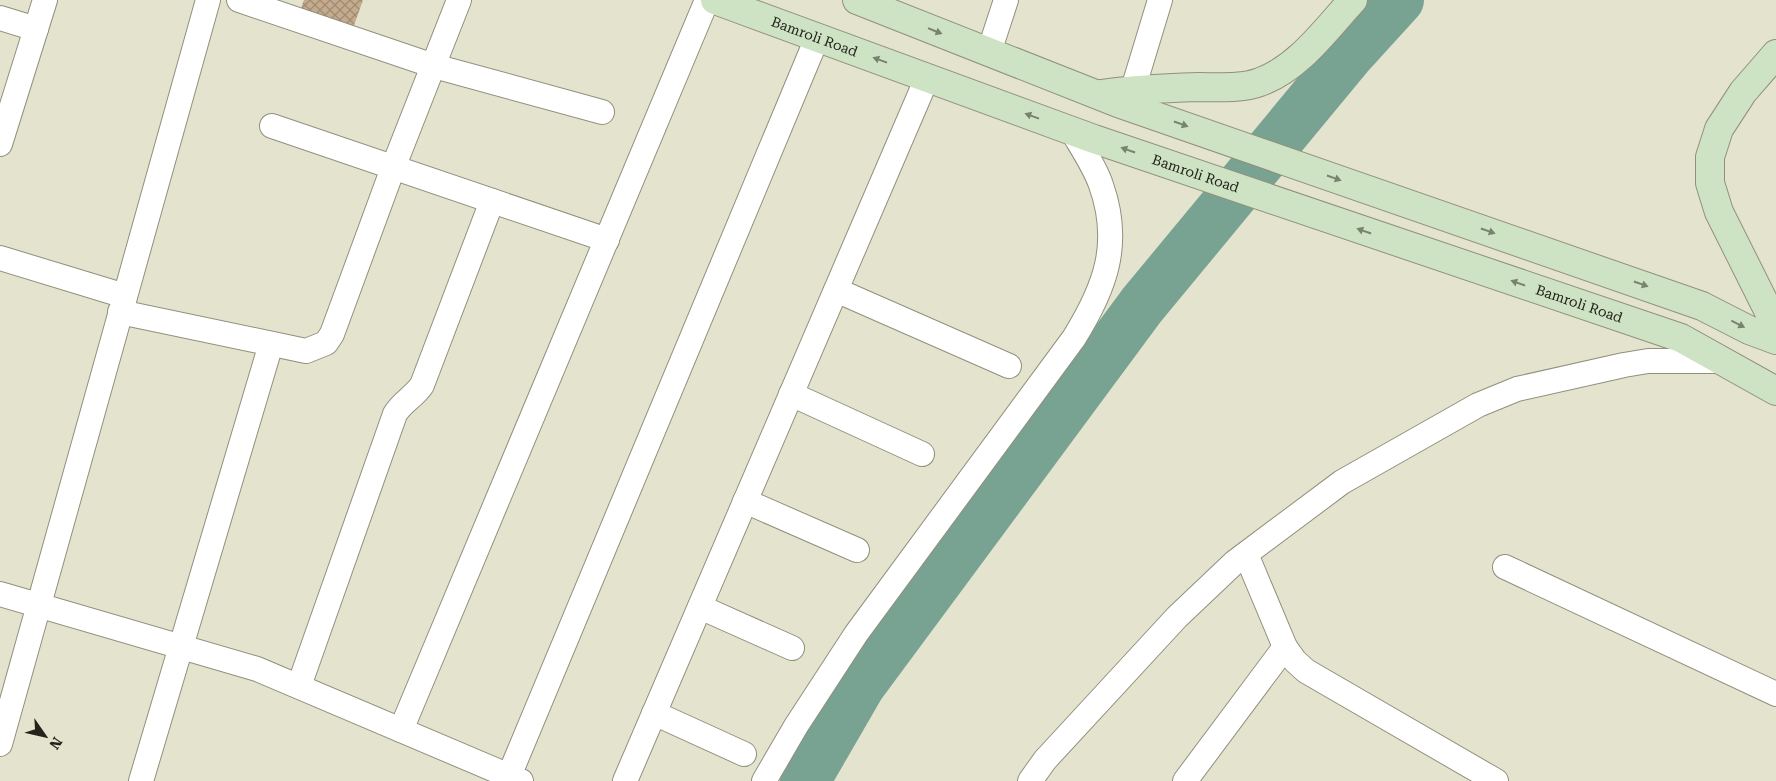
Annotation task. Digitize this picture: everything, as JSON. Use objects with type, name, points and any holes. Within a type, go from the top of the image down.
[{"type":"street","points":[[0,144],[45,0]]},
{"type":"street","points":[[0,744],[208,0]]},
{"type":"street","points":[[239,0],[434,66],[602,112]]},
{"type":"street","points":[[0,258],[123,304],[271,344],[306,351],[326,343],[332,334],[393,168],[459,0]]},
{"type":"street","points":[[401,730],[707,0]]},
{"type":"street","name":"Bamroli Road","points":[[715,0],[1083,135],[1680,338],[1776,391]]},
{"type":"street","points":[[858,0],[989,52],[1116,95],[1702,306],[1749,330],[1776,340]]},
{"type":"street","points":[[989,52],[1006,0]]},
{"type":"street","points":[[1116,95],[1160,0]]},
{"type":"street","points":[[1116,95],[1234,86],[1259,82],[1283,70],[1305,52],[1353,0]]},
{"type":"street","points":[[0,18],[36,29]]},
{"type":"street","points":[[0,594],[257,669],[515,778],[817,38]]},
{"type":"street","points":[[1776,54],[1743,92],[1719,129],[1710,157],[1710,182],[1719,212],[1776,326]]},
{"type":"street","points":[[625,781],[927,78]]},
{"type":"street","points":[[272,126],[606,240]]},
{"type":"street","points":[[764,781],[796,726],[856,634],[1062,354],[1092,308],[1108,269],[1110,240],[1108,211],[1101,184],[1083,135]]},
{"type":"street","points":[[299,686],[396,414],[400,406],[418,392],[422,385],[492,202]]},
{"type":"street","points":[[836,290],[1009,366]]},
{"type":"street","points":[[141,781],[271,344]]},
{"type":"street","points":[[1030,781],[1044,760],[1177,617],[1246,554],[1342,482],[1478,405],[1518,389],[1648,361],[1722,360]]},
{"type":"street","points":[[791,394],[922,454]]},
{"type":"street","points":[[745,501],[857,550]]},
{"type":"street","points":[[1246,554],[1285,647],[1306,671],[1496,781]]},
{"type":"street","points":[[1504,566],[1776,694]]},
{"type":"street","points":[[700,607],[792,648]]},
{"type":"street","points":[[1185,781],[1285,647]]},
{"type":"street","points":[[654,713],[744,754]]},
{"type":"building","points":[[304,0],[363,0],[352,31],[300,11]]},
{"type":"waterway","points":[[805,781],[860,686],[1142,305],[1348,56],[1399,0]]}]
